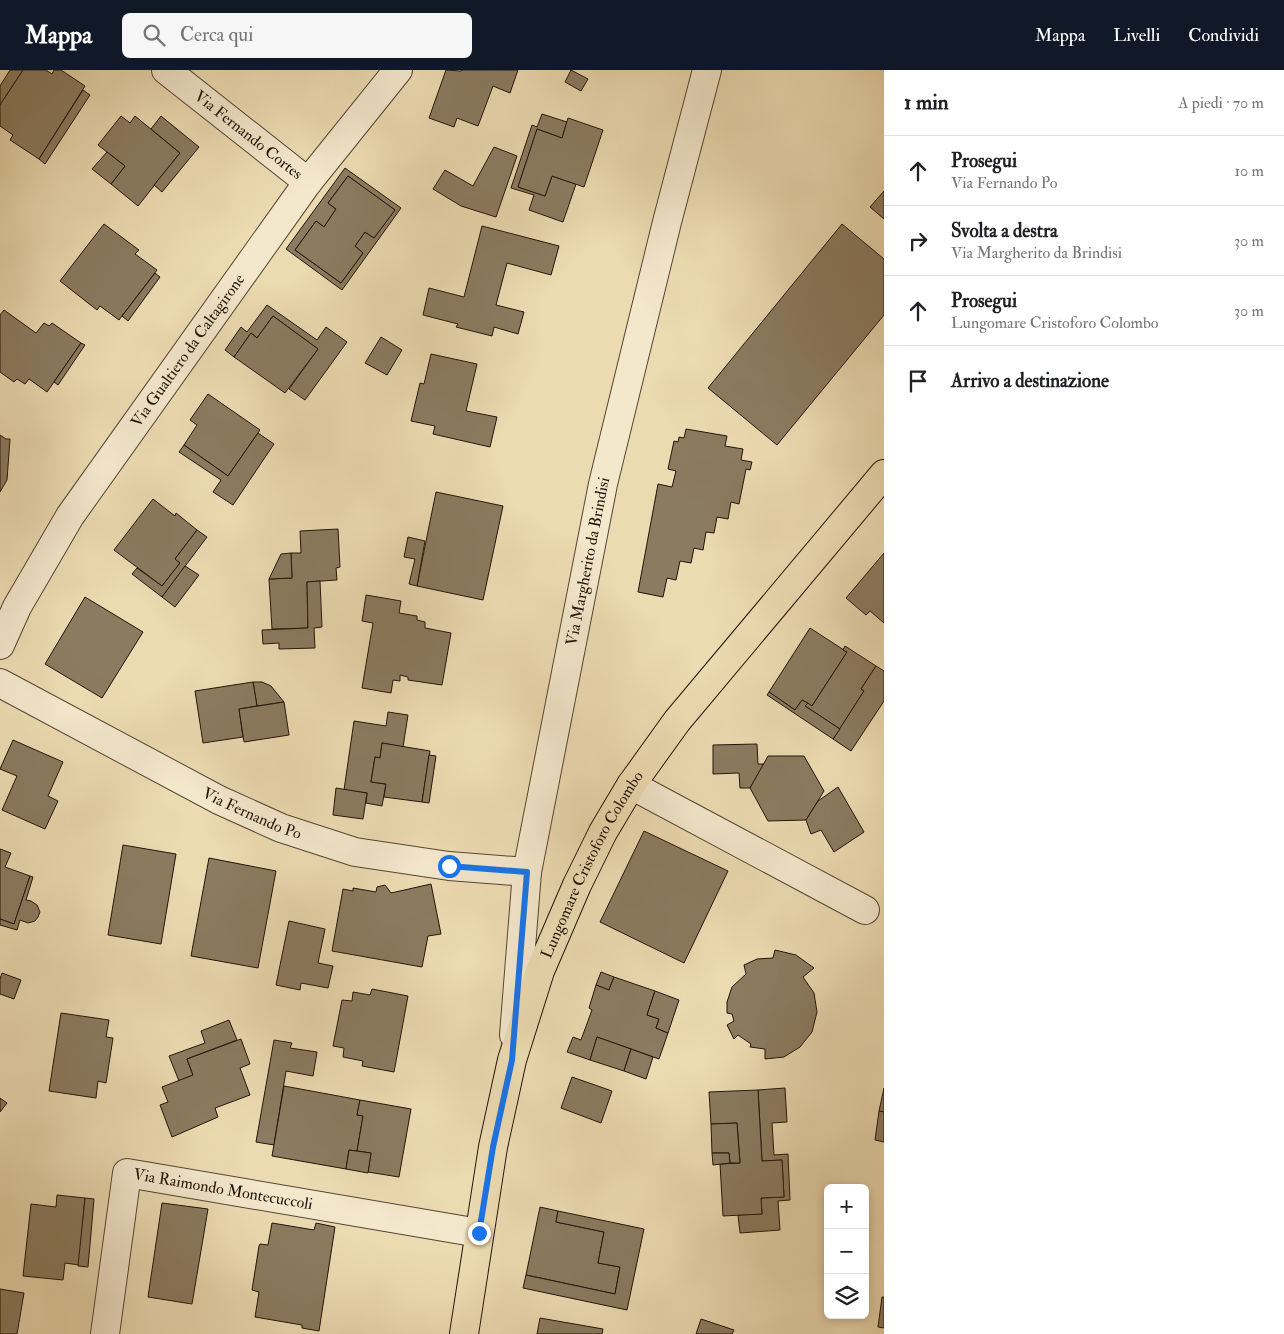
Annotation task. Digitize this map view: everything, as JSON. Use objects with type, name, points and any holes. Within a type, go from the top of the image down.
[{"type":"main road","name":"Lungomare Cristoforo Colombo","points":[[464,1334],[493,1147],[512,1060],[540,971],[603,832],[630,785],[677,721],[884,474]]},
{"type":"street","name":"Via Fernando Cortes","points":[[166,70],[308,182]]},
{"type":"street","name":"Via Gualtiero da Caltagirone","points":[[0,645],[17,607],[70,516],[308,182],[398,70]]},
{"type":"street","name":"Via Margherito da Brindisi","points":[[512,1060],[527,872],[603,484],[667,222],[707,70]]},
{"type":"street","name":"Via Fernando Po","points":[[0,683],[219,800],[281,828],[354,852],[449,866],[527,872]]},
{"type":"street","points":[[630,785],[865,910]]},
{"type":"street","name":"Via Raimondo Montecuccoli","points":[[105,1334],[127,1173],[479,1233]]},
{"type":"building","points":[[10,70],[23,70],[0,105],[0,86]]},
{"type":"building","points":[[23,70],[46,70],[52,74],[54,70],[61,70],[85,86],[39,159],[10,140],[13,135],[0,126],[0,105]]},
{"type":"building","points":[[446,70],[518,70],[510,93],[493,86],[478,126],[457,118],[454,127],[429,118]]},
{"type":"building","points":[[571,70],[588,79],[581,91],[565,82]]},
{"type":"building","points":[[83,90],[90,95],[45,164],[39,159]]},
{"type":"building","points":[[542,114],[567,122],[562,138],[537,129],[518,187],[545,196],[552,176],[576,184],[563,222],[529,210],[534,195],[511,188],[532,125],[537,127]]},
{"type":"building","points":[[121,116],[130,123],[135,116],[180,153],[138,206],[111,184],[125,166],[98,145]]},
{"type":"building","points":[[161,116],[199,147],[162,192],[154,185],[180,153],[151,129]]},
{"type":"building","points":[[568,118],[603,130],[584,187],[552,176],[545,196],[518,187],[537,129],[562,138]]},
{"type":"building","points":[[494,147],[517,156],[496,217],[461,206],[433,189],[445,170],[473,186]]},
{"type":"building","points":[[107,152],[125,166],[111,184],[92,169]]},
{"type":"building","points":[[345,168],[401,208],[342,290],[286,249]],"holes":[[[348,176],[395,210],[374,238],[365,232],[355,246],[363,253],[341,283],[295,250],[316,221],[324,227],[336,209],[328,203]]]},
{"type":"building","points":[[348,176],[395,210],[374,238],[365,232],[355,246],[363,253],[341,283],[295,250],[316,221],[324,227],[336,209],[328,203]]},
{"type":"building","points":[[884,191],[884,219],[870,207]]},
{"type":"building","points":[[104,224],[139,250],[135,254],[157,270],[119,320],[100,306],[97,310],[60,281]]},
{"type":"building","points":[[842,224],[884,259],[884,315],[777,445],[708,388]]},
{"type":"building","points":[[482,226],[559,246],[551,275],[507,263],[496,305],[524,312],[518,334],[494,327],[492,336],[456,327],[458,324],[423,315],[429,288],[464,297]]},
{"type":"building","points":[[155,273],[160,277],[128,321],[122,316]]},
{"type":"building","points":[[267,305],[317,340],[326,327],[347,342],[305,400],[289,389],[318,349],[273,316],[257,338],[251,333],[234,357],[225,350],[241,327],[247,332]]},
{"type":"building","points":[[4,310],[36,333],[44,323],[49,326],[52,323],[81,343],[47,392],[29,379],[25,384],[17,379],[14,382],[0,372],[0,315]]},
{"type":"building","points":[[273,316],[318,349],[285,393],[234,357],[251,333],[257,338]]},
{"type":"building","points":[[381,337],[402,350],[387,375],[365,363]]},
{"type":"building","points":[[81,343],[85,345],[58,385],[54,382]]},
{"type":"building","points":[[431,354],[477,364],[466,411],[497,417],[490,447],[433,434],[435,426],[411,421],[420,383],[424,384]]},
{"type":"building","points":[[208,394],[260,430],[228,476],[184,445],[197,425],[190,420]]},
{"type":"building","points":[[686,429],[727,436],[725,446],[743,449],[741,460],[752,462],[750,470],[746,469],[739,504],[731,502],[728,519],[717,517],[714,533],[706,532],[703,550],[694,548],[691,563],[680,561],[676,580],[667,578],[663,597],[638,592],[658,484],[672,487],[676,471],[668,469],[674,441],[678,442],[679,437],[684,438]]},
{"type":"building","points":[[258,433],[274,444],[233,505],[213,492],[221,480],[179,452],[184,445],[228,476]]},
{"type":"building","points":[[0,435],[10,439],[7,480],[0,492]]},
{"type":"building","points":[[436,492],[503,506],[483,600],[417,586]]},
{"type":"building","points":[[153,499],[175,516],[176,513],[197,530],[175,559],[180,563],[162,586],[114,550]]},
{"type":"building","points":[[338,529],[340,567],[336,568],[337,580],[307,582],[308,628],[272,629],[269,579],[292,578],[291,553],[301,553],[300,531]]},
{"type":"building","points":[[197,530],[207,537],[162,597],[132,574],[137,568],[162,586],[180,563],[175,559]]},
{"type":"building","points":[[408,537],[425,541],[417,586],[409,584],[415,559],[404,557]]},
{"type":"building","points":[[291,553],[292,578],[269,579],[281,554]]},
{"type":"building","points":[[884,553],[884,623],[870,611],[866,615],[846,598]]},
{"type":"building","points":[[185,566],[199,575],[175,607],[162,597]]},
{"type":"building","points":[[320,581],[322,627],[314,628],[315,648],[279,649],[279,643],[263,644],[262,630],[308,628],[307,582]]},
{"type":"building","points":[[366,595],[401,601],[399,613],[417,616],[417,620],[425,622],[425,628],[451,633],[442,685],[408,680],[408,677],[400,675],[400,681],[393,680],[391,693],[362,688],[373,623],[362,621]]},
{"type":"building","points":[[85,597],[143,632],[102,698],[45,664]]},
{"type":"building","points":[[810,628],[847,652],[812,706],[802,700],[795,710],[769,692]]},
{"type":"building","points":[[845,646],[876,666],[861,689],[864,691],[840,729],[805,706],[808,703],[812,706],[847,652],[843,650]]},
{"type":"building","points":[[876,666],[884,671],[884,701],[851,751],[833,739],[864,691],[861,689]]},
{"type":"building","points":[[253,682],[262,682],[271,686],[284,702],[257,706]]},
{"type":"building","points":[[253,682],[257,706],[239,709],[243,737],[203,743],[195,691]]},
{"type":"building","points":[[769,692],[795,710],[802,700],[808,703],[805,706],[840,729],[833,739],[767,695]]},
{"type":"building","points":[[284,702],[289,735],[244,742],[239,709]]},
{"type":"building","points":[[388,712],[408,715],[403,747],[382,743],[380,758],[375,757],[371,782],[386,784],[382,806],[366,803],[367,793],[344,790],[354,721],[386,726]]},
{"type":"building","points":[[13,740],[63,762],[48,796],[58,801],[45,829],[2,810],[17,776],[0,769]]},
{"type":"building","points":[[382,743],[430,751],[422,802],[384,797],[386,784],[371,782],[375,757],[380,758]]},
{"type":"building","points":[[757,744],[758,764],[764,764],[750,788],[740,788],[739,773],[713,774],[713,745]]},
{"type":"building","points":[[429,755],[436,756],[429,803],[422,802]]},
{"type":"building","points":[[768,756],[804,756],[824,791],[806,820],[768,821],[750,788]]},
{"type":"building","points":[[838,787],[864,832],[834,852],[821,830],[811,834],[806,820],[818,801]]},
{"type":"building","points":[[336,788],[367,793],[363,819],[333,815]]},
{"type":"building","points":[[644,831],[728,871],[684,963],[600,922]]},
{"type":"building","points":[[123,845],[176,854],[161,944],[108,935]]},
{"type":"building","points":[[0,849],[11,853],[5,867],[30,876],[14,924],[0,919]]},
{"type":"building","points":[[209,858],[276,871],[258,968],[191,956]]},
{"type":"building","points":[[30,876],[33,877],[26,900],[37,905],[40,912],[38,917],[35,921],[28,923],[20,920],[17,930],[0,925],[0,919],[14,924]]},
{"type":"building","points":[[431,884],[441,934],[428,936],[422,967],[332,951],[343,889],[353,891],[353,888],[376,892],[377,887],[385,885],[391,893]]},
{"type":"building","points":[[289,921],[325,929],[318,963],[333,966],[328,988],[301,983],[300,990],[276,985]]},
{"type":"building","points":[[775,950],[796,955],[814,968],[803,977],[814,993],[817,1012],[812,1032],[800,1047],[784,1057],[765,1059],[765,1049],[750,1047],[751,1044],[738,1035],[734,1039],[727,1025],[734,1021],[732,1014],[727,1013],[727,1002],[732,987],[746,974],[744,965],[757,959],[773,958]]},
{"type":"building","points":[[601,972],[614,977],[609,990],[596,985]]},
{"type":"building","points":[[2,973],[21,980],[14,999],[0,994]]},
{"type":"building","points":[[614,977],[655,991],[647,1015],[659,1019],[656,1028],[668,1033],[659,1059],[597,1037],[590,1060],[567,1052],[573,1037],[581,1040],[592,1010],[589,1008],[596,985],[609,990]]},
{"type":"building","points":[[372,989],[408,996],[394,1072],[362,1066],[363,1061],[343,1057],[344,1048],[333,1046],[342,1000],[352,1001],[353,992],[370,995]]},
{"type":"building","points":[[655,991],[679,1000],[668,1033],[656,1028],[659,1019],[647,1015]]},
{"type":"building","points":[[61,1013],[109,1020],[106,1037],[113,1038],[106,1083],[98,1081],[96,1098],[49,1091]]},
{"type":"building","points":[[229,1020],[237,1040],[187,1059],[193,1075],[179,1081],[169,1056],[205,1043],[201,1031]]},
{"type":"building","points":[[597,1037],[631,1049],[624,1071],[590,1060]]},
{"type":"building","points":[[241,1039],[250,1064],[240,1068],[250,1095],[215,1108],[218,1117],[172,1137],[160,1105],[168,1102],[162,1087],[193,1075],[187,1059]]},
{"type":"building","points":[[274,1040],[292,1043],[290,1048],[317,1052],[313,1076],[286,1071],[274,1145],[256,1142]]},
{"type":"building","points":[[631,1049],[653,1057],[646,1079],[624,1071]]},
{"type":"building","points":[[572,1077],[612,1091],[601,1123],[561,1108]]},
{"type":"building","points":[[284,1086],[360,1100],[357,1115],[363,1116],[357,1151],[349,1150],[346,1169],[272,1156]]},
{"type":"building","points":[[785,1088],[787,1122],[772,1123],[774,1155],[788,1154],[790,1200],[778,1201],[780,1230],[740,1233],[738,1215],[762,1214],[761,1198],[784,1197],[782,1160],[762,1161],[758,1090]]},
{"type":"building","points":[[884,1088],[884,1112],[879,1111]]},
{"type":"building","points":[[758,1090],[762,1161],[782,1160],[784,1197],[761,1198],[762,1214],[723,1216],[720,1164],[740,1163],[737,1123],[711,1124],[709,1092]]},
{"type":"building","points":[[0,1098],[7,1103],[0,1112]]},
{"type":"building","points":[[360,1100],[411,1109],[399,1177],[368,1172],[371,1153],[357,1151],[363,1116],[357,1115]]},
{"type":"building","points":[[879,1111],[884,1112],[884,1142],[875,1140]]},
{"type":"building","points":[[737,1123],[740,1163],[730,1163],[729,1153],[712,1153],[711,1124]]},
{"type":"building","points":[[349,1150],[371,1153],[368,1173],[346,1169]]},
{"type":"building","points":[[712,1153],[729,1153],[730,1163],[713,1165]]},
{"type":"building","points":[[57,1195],[85,1198],[79,1265],[65,1263],[63,1280],[23,1276],[31,1204],[56,1207]]},
{"type":"building","points":[[85,1198],[94,1199],[88,1267],[78,1266]]},
{"type":"building","points":[[162,1203],[208,1209],[192,1304],[148,1297]]},
{"type":"building","points":[[540,1207],[558,1211],[556,1222],[604,1232],[598,1263],[620,1267],[615,1294],[526,1275]]},
{"type":"building","points":[[558,1211],[644,1229],[627,1310],[523,1288],[526,1275],[615,1294],[620,1267],[598,1263],[604,1232],[556,1222]]},
{"type":"building","points":[[272,1223],[314,1230],[316,1223],[335,1227],[319,1331],[302,1328],[302,1325],[255,1317],[259,1292],[252,1290],[259,1246],[260,1244],[268,1245]]},
{"type":"building","points":[[0,1289],[24,1293],[17,1334],[0,1334]]},
{"type":"building","points":[[882,1297],[884,1297],[884,1328],[878,1327]]},
{"type":"building","points":[[540,1318],[603,1329],[602,1334],[537,1334]]},
{"type":"building","points":[[701,1319],[734,1330],[732,1334],[696,1334]]},
{"type":"route","points":[[449,866],[527,872],[512,1060],[493,1147],[479,1233]]}]
